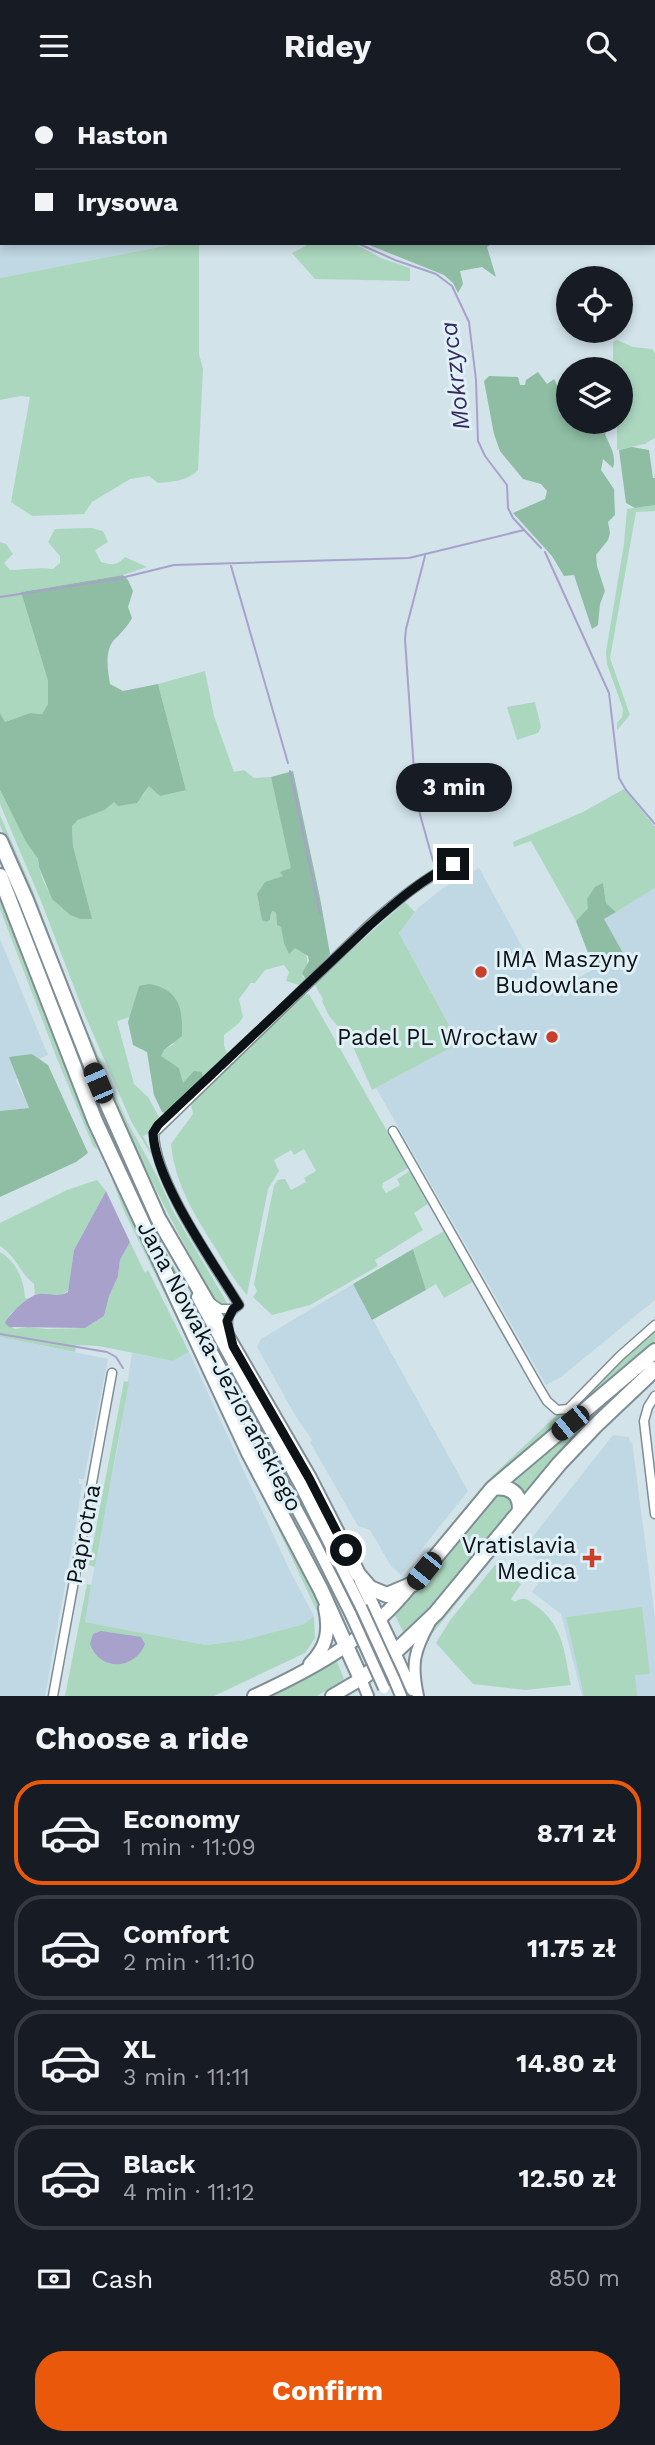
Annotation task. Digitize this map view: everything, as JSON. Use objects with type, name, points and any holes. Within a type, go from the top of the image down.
[{"type":"main road","name":"Jana Nowaka-Jeziorańskiego","points":[[2,843],[117,1130],[158,1218],[188,1271]]},
{"type":"main road","name":"Jana Nowaka-Jeziorańskiego","points":[[0,876],[95,1121],[165,1268]]},
{"type":"main road","points":[[165,1268],[249,1453],[322,1590],[361,1679]]},
{"type":"main road","points":[[188,1271],[309,1478],[395,1652]]},
{"type":"main road","points":[[254,1696],[298,1676],[348,1645],[393,1609],[494,1488],[655,1351]]},
{"type":"main road","points":[[332,1696],[361,1679],[395,1652],[436,1612],[520,1509],[595,1426],[655,1369]]},
{"type":"main road","points":[[494,1488],[512,1490],[519,1500],[520,1509]]},
{"type":"main road","points":[[358,1574],[370,1588],[381,1594],[398,1592],[413,1584]]},
{"type":"main road","points":[[298,1676],[319,1655],[326,1643],[328,1620],[322,1590]]},
{"type":"street","points":[[233,1346],[227,1321],[233,1309],[239,1305],[174,1196],[153,1133],[158,1125],[370,925],[406,893],[436,872],[453,864]]},
{"type":"street","points":[[393,1131],[538,1386],[547,1401],[557,1410],[564,1411],[571,1407],[611,1364],[655,1325]]},
{"type":"street","name":"Jana Nowaka-Jeziorańskiego","points":[[165,1268],[302,1519],[351,1615],[386,1692]]},
{"type":"street","name":"Jana Nowaka-Jeziorańskiego","points":[[188,1271],[204,1312],[301,1487],[361,1607],[401,1696]]},
{"type":"street","points":[[204,1297],[220,1309],[233,1309]]},
{"type":"street","name":"Paprotna","points":[[53,1696],[112,1373]]},
{"type":"street","points":[[655,1396],[644,1420],[655,1514]]},
{"type":"street","points":[[417,1696],[415,1654],[436,1612]]},
{"type":"street","points":[[395,1652],[417,1696]]},
{"type":"street","points":[[361,1679],[368,1696]]},
{"type":"shaded area","points":[[0,245],[170,245],[0,278]]},
{"type":"shaded area","points":[[479,868],[548,994],[622,954],[603,919],[655,888],[655,1300],[561,1377],[546,1385],[376,1088],[459,1042],[399,933],[418,908],[443,888]]},
{"type":"shaded area","points":[[0,939],[48,1055],[39,1059],[32,1054],[16,1080],[29,1108],[0,1111]]},
{"type":"shaded area","points":[[106,1191],[130,1242],[120,1260],[118,1276],[104,1316],[85,1328],[9,1327],[5,1323],[7,1319],[30,1298],[39,1294],[57,1295],[68,1292],[74,1250]]},
{"type":"shaded area","points":[[353,1284],[468,1491],[401,1575],[391,1566],[370,1530],[358,1526],[310,1442],[312,1440],[257,1347],[261,1339]]},
{"type":"shaded area","points":[[0,1337],[108,1359],[84,1479],[79,1479],[79,1484],[82,1484],[78,1512],[45,1696],[0,1696]]},
{"type":"shaded area","points":[[189,1352],[289,1569],[314,1616],[304,1624],[244,1640],[206,1645],[84,1622],[120,1434],[132,1353],[173,1361]]},
{"type":"shaded area","name":"Vratislavia Medica","points":[[613,1435],[629,1437],[630,1443],[632,1442],[655,1617],[655,1696],[582,1696],[561,1614],[532,1592],[549,1568],[523,1549]]},
{"type":"shaded area","points":[[101,1631],[141,1637],[145,1644],[134,1659],[126,1663],[109,1663],[95,1653],[90,1644],[93,1634]]},
{"type":"green space","points":[[170,245],[199,245],[199,354],[203,369],[198,470],[185,479],[169,482],[158,483],[149,476],[130,479],[92,502],[84,514],[32,516],[11,502],[30,397],[0,400],[0,278]]},
{"type":"green space","points":[[307,245],[358,245],[381,258],[410,268],[410,281],[315,279],[292,253]]},
{"type":"green space","points":[[369,245],[490,245],[487,247],[496,277],[482,267],[460,271],[463,284],[458,293],[453,283],[444,275]]},
{"type":"green space","points":[[613,343],[652,349],[655,353],[655,438],[645,444],[617,450],[617,434],[633,434],[633,357],[613,357]]},
{"type":"green space","points":[[538,372],[547,384],[554,379],[556,434],[605,434],[613,454],[613,468],[603,459],[601,470],[614,489],[615,515],[608,522],[608,540],[596,555],[605,591],[600,604],[598,625],[592,629],[574,575],[564,576],[552,556],[513,513],[545,499],[547,491],[541,484],[523,479],[500,451],[484,381],[489,376],[518,377],[520,385],[525,385],[526,380]]},
{"type":"green space","points":[[632,447],[649,450],[655,478],[655,505],[635,508],[626,503],[619,450]]},
{"type":"green space","points":[[655,505],[655,511],[636,512],[610,658],[630,715],[617,730],[623,709],[607,664],[606,652],[624,544],[627,509]]},
{"type":"green space","points":[[91,528],[103,531],[108,542],[95,550],[101,562],[114,564],[125,557],[147,567],[123,575],[21,592],[48,681],[48,704],[42,714],[30,713],[5,722],[0,713],[0,542],[6,544],[13,554],[4,563],[10,570],[53,569],[60,563],[60,556],[48,542],[55,529]]},
{"type":"green space","points":[[123,575],[133,591],[128,607],[132,618],[109,650],[107,662],[110,684],[123,691],[158,684],[186,790],[160,796],[149,786],[137,803],[118,806],[114,802],[105,810],[78,820],[72,826],[73,846],[92,919],[81,919],[70,915],[52,899],[38,859],[25,840],[0,790],[0,713],[5,722],[30,713],[42,714],[48,704],[48,681],[21,592]]},
{"type":"green space","points":[[205,671],[214,716],[234,772],[244,770],[254,778],[271,777],[292,868],[281,872],[283,876],[258,901],[267,922],[270,921],[273,911],[276,913],[277,925],[281,927],[292,951],[295,947],[306,956],[307,963],[302,976],[306,980],[299,985],[286,981],[289,972],[284,965],[265,970],[239,999],[243,1017],[224,1035],[224,1046],[228,1055],[203,1078],[202,1072],[183,1084],[179,1068],[160,1056],[174,1044],[139,986],[130,1017],[117,1021],[134,1084],[148,1097],[159,1117],[150,1133],[143,1136],[162,1172],[132,1123],[84,1013],[0,804],[0,790],[37,858],[45,885],[57,903],[72,915],[91,919],[73,846],[72,826],[78,820],[105,810],[114,802],[143,796],[149,785],[186,790],[158,684]]},
{"type":"green space","points":[[535,702],[541,727],[538,733],[517,740],[507,707]]},
{"type":"green space","points":[[293,771],[330,954],[306,980],[302,973],[309,961],[308,956],[295,948],[289,954],[281,927],[277,925],[276,913],[271,913],[267,922],[262,920],[257,894],[265,882],[283,876],[280,872],[291,868],[271,777]]},
{"type":"green space","points":[[624,789],[655,827],[655,888],[616,912],[606,903],[603,883],[588,908],[576,921],[531,841],[514,847],[513,842],[583,812]]},
{"type":"green space","points":[[0,815],[33,891],[77,1007],[127,1121],[174,1213],[229,1306],[227,1308],[217,1304],[124,1124],[65,990],[0,825]]},
{"type":"green space","points":[[603,883],[606,903],[616,912],[604,919],[623,953],[594,969],[576,921],[588,908],[587,899],[595,887]]},
{"type":"green space","points":[[0,898],[97,1150],[56,1056],[0,909]]},
{"type":"green space","points":[[405,902],[415,912],[399,933],[459,1043],[372,1090],[351,1042],[329,1016],[314,983]]},
{"type":"green space","points":[[149,984],[167,990],[173,995],[180,1009],[182,1036],[164,1050],[161,1056],[179,1068],[183,1083],[194,1071],[202,1072],[203,1078],[165,1113],[154,1095],[147,1052],[133,1045],[128,1022],[139,986]]},
{"type":"green space","points":[[309,994],[408,1168],[383,1183],[382,1187],[386,1193],[400,1185],[397,1179],[410,1171],[428,1204],[414,1213],[423,1230],[375,1260],[378,1266],[310,1305],[272,1315],[253,1297],[257,1291],[254,1284],[274,1185],[278,1180],[285,1179],[291,1190],[306,1182],[304,1178],[316,1171],[304,1149],[294,1155],[291,1150],[274,1160],[279,1171],[268,1189],[247,1295],[230,1273],[187,1199],[177,1173],[171,1144],[193,1114],[190,1099],[302,995]]},
{"type":"green space","points":[[66,1025],[87,1080],[147,1213],[357,1609],[354,1610],[166,1260],[128,1182],[63,1027]]},
{"type":"green space","points":[[32,1054],[48,1065],[88,1153],[76,1162],[0,1197],[0,1111],[29,1108],[9,1057]]},
{"type":"green space","points":[[97,1180],[106,1191],[74,1250],[69,1290],[61,1295],[35,1296],[34,1284],[0,1246],[0,1223],[67,1190]]},
{"type":"green space","points":[[112,1180],[267,1503],[322,1610],[322,1622],[124,1211]]},
{"type":"green space","points":[[444,1231],[448,1232],[476,1280],[444,1298],[436,1284],[426,1290],[413,1249]]},
{"type":"green space","points":[[130,1242],[145,1273],[148,1270],[189,1352],[173,1361],[99,1346],[76,1345],[75,1352],[0,1337],[0,1252],[15,1266],[21,1278],[25,1298],[31,1299],[11,1313],[6,1323],[15,1329],[85,1328],[104,1316],[108,1296],[118,1276],[120,1260]]},
{"type":"green space","points":[[413,1249],[426,1290],[372,1320],[353,1284]]},
{"type":"green space","points":[[655,1329],[655,1345],[593,1400],[485,1487],[405,1581],[395,1588],[385,1589],[406,1579],[486,1482],[558,1414],[567,1414],[575,1408],[613,1366]]},
{"type":"green space","points":[[655,1356],[655,1361],[648,1369],[523,1498],[507,1483]]},
{"type":"green space","points":[[214,1367],[281,1489],[347,1626],[299,1530],[263,1469]]},
{"type":"green space","points":[[655,1375],[655,1381],[572,1460],[432,1634],[421,1655],[428,1631],[558,1472]]},
{"type":"green space","points":[[124,1381],[129,1382],[95,1567],[89,1565]]},
{"type":"green space","points":[[496,1494],[511,1495],[514,1508],[434,1606],[405,1636],[395,1615]]},
{"type":"green space","points":[[495,1565],[521,1584],[511,1599],[515,1602],[528,1600],[552,1622],[561,1641],[571,1685],[526,1690],[473,1684],[436,1643],[451,1619]]},
{"type":"green space","points":[[87,1584],[91,1585],[85,1622],[206,1645],[244,1640],[304,1624],[314,1616],[315,1638],[305,1653],[214,1696],[65,1696]]},
{"type":"green space","points":[[642,1607],[650,1674],[635,1675],[637,1696],[584,1696],[566,1617]]},
{"type":"green space","points":[[336,1659],[344,1679],[317,1696],[266,1696]]},
{"type":"waterway","name":"Mokrzyca","points":[[361,245],[436,274],[452,286],[469,322],[476,380],[478,441],[485,456],[507,485],[508,508],[513,518],[541,548]]},
{"type":"waterway","points":[[0,597],[117,579],[174,565],[409,558],[524,530]]},
{"type":"waterway","name":"Mokrzyca","points":[[545,552],[609,693],[619,778],[655,824]]},
{"type":"waterway","points":[[425,556],[405,639],[416,800],[433,861]]},
{"type":"waterway","points":[[231,566],[288,763]]},
{"type":"waterway","points":[[290,771],[320,914]]},
{"type":"waterway","points":[[0,1334],[107,1352],[116,1357],[123,1368]]},
{"type":"place","name":"IMA Maszyny Budowlane","points":[[481,972]]},
{"type":"place","name":"Padel PL Wrocław","points":[[552,1037]]},
{"type":"place","name":"Vratislavia Medica","points":[[592,1558]]},
{"type":"route","points":[[346,1550],[309,1478],[233,1346],[227,1321],[233,1309],[239,1305],[174,1196],[153,1133],[158,1125],[341,951],[406,893],[436,872],[453,864]]}]
